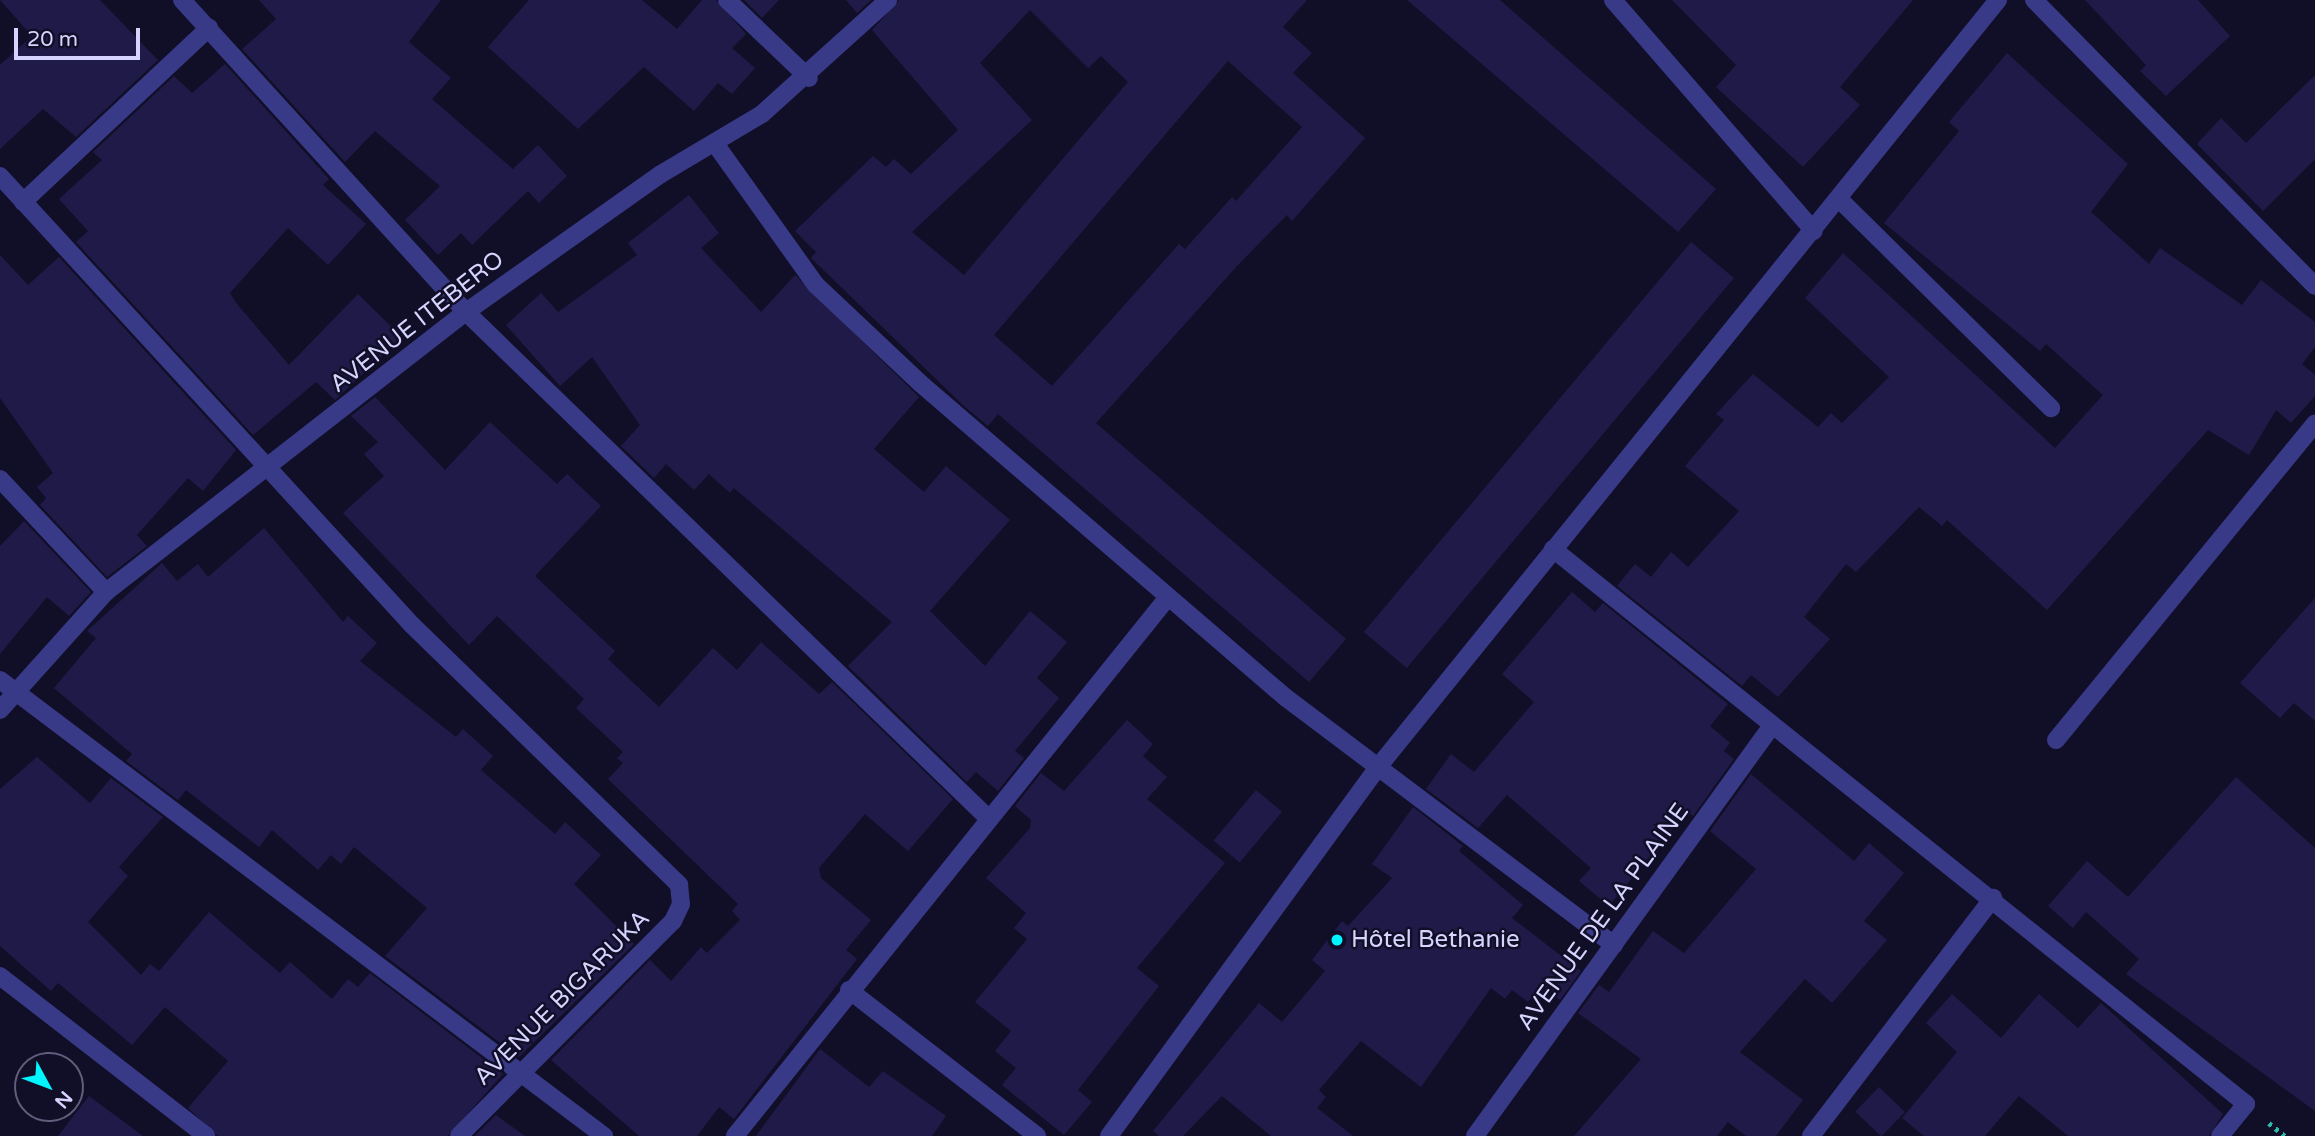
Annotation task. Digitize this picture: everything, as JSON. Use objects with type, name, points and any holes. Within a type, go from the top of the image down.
[{"type":"street","points":[[182,0],[466,312],[987,817]]},
{"type":"street","points":[[727,0],[809,78]]},
{"type":"street","name":"AVENUE ITEBERO","points":[[0,710],[7,685],[106,592],[272,468],[466,312],[651,181],[716,145],[809,78],[888,0]]},
{"type":"street","points":[[1613,0],[1814,231]]},
{"type":"street","points":[[1109,1136],[1379,766],[1998,0]]},
{"type":"street","points":[[2034,0],[2315,286]]},
{"type":"street","points":[[23,202],[209,28]]},
{"type":"street","points":[[716,145],[816,285],[852,323],[1168,597],[1379,766],[1614,945]]},
{"type":"street","points":[[0,176],[272,468]]},
{"type":"street","points":[[1839,199],[2051,408]]},
{"type":"street","points":[[2056,740],[2315,424]]},
{"type":"street","name":"AVENUE BIGARUKA","points":[[272,468],[412,625],[679,885],[681,904],[673,921],[459,1136]]},
{"type":"street","points":[[0,480],[106,592]]},
{"type":"street","points":[[1553,549],[1771,727],[1993,898],[2246,1104],[2220,1136]]},
{"type":"street","points":[[735,1136],[987,817],[1168,597]]},
{"type":"street","points":[[7,685],[517,1075],[604,1136]]},
{"type":"street","name":"AVENUE DE LA PLAINE","points":[[1475,1136],[1771,727]]},
{"type":"street","points":[[1811,1136],[1993,898]]},
{"type":"street","points":[[0,976],[205,1136]]},
{"type":"street","points":[[849,990],[1037,1136]]},
{"type":"building","points":[[0,0],[100,0],[158,60],[76,137],[43,109],[0,149],[0,65],[32,36]]},
{"type":"building","points":[[259,0],[441,0],[409,42],[451,78],[432,99],[513,169],[538,145],[567,176],[539,203],[528,191],[472,245],[461,233],[438,255],[405,220],[440,186],[375,131],[345,162],[242,49],[276,19]]},
{"type":"building","points":[[529,0],[642,0],[677,29],[702,0],[716,0],[746,34],[732,48],[755,68],[732,94],[718,83],[694,111],[644,67],[578,129],[488,47]]},
{"type":"building","points":[[744,0],[779,0],[762,18]]},
{"type":"building","points":[[846,0],[871,0],[857,13]]},
{"type":"building","points":[[899,0],[1307,0],[1283,27],[1312,53],[1293,73],[1365,138],[1292,221],[1287,215],[1237,266],[1096,423],[1346,639],[1309,682],[998,414],[988,426],[965,407],[811,258],[816,252],[795,231],[873,156],[886,167],[894,159],[911,174],[958,130],[872,30]],"holes":[[[1030,10],[1088,68],[1101,56],[1128,82],[964,275],[912,232],[1032,120],[980,63]],[[1228,61],[1302,127],[1236,201],[1232,197],[1185,249],[1179,244],[1052,386],[994,335]]]},
{"type":"building","points":[[1407,0],[1500,0],[1716,189],[1678,232]]},
{"type":"building","points":[[1672,0],[1913,0],[1840,87],[1860,105],[1803,167],[1716,87],[1736,65]]},
{"type":"building","points":[[2085,0],[2198,0],[2230,36],[2166,96],[2140,71],[2146,65]]},
{"type":"building","points":[[2007,53],[2128,164],[2091,212],[2149,264],[2160,248],[2242,305],[2261,280],[2315,322],[2315,347],[2302,364],[2315,375],[2315,396],[2291,423],[2276,410],[2249,455],[2208,430],[2047,610],[1947,520],[1942,526],[1919,507],[1856,572],[1846,564],[1804,617],[1830,639],[1778,697],[1751,675],[1742,686],[1617,586],[1635,564],[1651,577],[1671,552],[1688,567],[1739,511],[1685,466],[1724,420],[1716,414],[1753,374],[1818,427],[1831,413],[1842,423],[1889,377],[1805,298],[1843,253],[2055,448],[2103,395],[2046,344],[2040,351],[1884,223],[1959,131],[1949,122]]},
{"type":"building","points":[[225,64],[329,179],[323,185],[366,224],[328,265],[288,228],[230,293],[237,304],[289,365],[358,294],[402,337],[335,400],[316,382],[253,435],[76,242],[88,231],[59,199],[102,160],[93,152],[174,76],[192,93]]},
{"type":"building","points":[[2315,75],[2315,159],[2263,211],[2197,144],[2221,118],[2246,143]]},
{"type":"building","points":[[689,195],[719,233],[701,248],[761,312],[795,275],[919,397],[874,449],[924,492],[946,466],[1010,520],[930,611],[985,666],[1030,611],[1067,642],[1037,678],[1059,698],[1015,751],[1024,758],[998,791],[976,772],[967,782],[848,666],[892,622],[734,488],[730,493],[709,474],[694,490],[666,464],[654,478],[621,446],[640,425],[592,357],[560,386],[506,325],[541,293],[558,312],[637,255],[628,243]]},
{"type":"building","points":[[1691,242],[1734,278],[1407,668],[1364,632]]},
{"type":"building","points":[[0,255],[28,285],[59,257],[236,450],[203,491],[188,478],[137,535],[147,546],[107,577],[40,505],[46,498],[37,487],[53,473],[0,398]]},
{"type":"building","points":[[375,397],[445,470],[490,422],[557,484],[567,474],[601,506],[535,576],[615,651],[608,659],[659,707],[713,648],[737,670],[761,642],[819,694],[832,682],[953,799],[908,851],[865,814],[819,868],[821,878],[871,920],[846,950],[857,959],[734,1119],[719,1107],[697,1136],[639,1136],[551,1060],[650,960],[671,981],[701,947],[707,953],[740,920],[732,911],[738,904],[608,779],[623,763],[617,758],[623,752],[576,708],[584,699],[497,616],[469,645],[343,513],[384,476],[364,454],[378,442],[351,416]]},
{"type":"building","points":[[24,521],[91,592],[69,616],[47,597],[0,654],[0,546]]},
{"type":"building","points":[[264,528],[343,622],[348,616],[377,643],[360,661],[456,737],[463,729],[493,756],[481,770],[555,834],[565,822],[601,855],[574,884],[634,944],[519,1057],[385,956],[427,908],[354,847],[341,864],[331,855],[318,870],[272,830],[259,847],[186,790],[178,800],[126,761],[132,754],[54,688],[96,638],[87,631],[162,563],[177,581],[198,564],[208,577]]},
{"type":"building","points":[[1572,592],[1595,612],[1603,603],[1728,704],[1710,726],[1730,743],[1724,751],[1734,759],[1693,816],[1687,811],[1609,906],[1579,881],[1591,868],[1507,795],[1478,828],[1426,789],[1451,754],[1474,772],[1534,702],[1502,674]]},
{"type":"building","points":[[2315,598],[2315,721],[2294,703],[2280,718],[2240,683]]},
{"type":"building","points":[[1127,720],[1153,744],[1143,756],[1167,777],[1147,799],[1225,863],[1137,968],[1159,986],[1078,1090],[1092,1102],[1064,1135],[1002,1085],[1016,1068],[995,1051],[1011,1031],[975,1002],[1027,939],[1014,928],[1026,913],[986,878],[1030,828],[1031,820],[1015,806],[1041,773],[1064,791]]},
{"type":"building","points":[[37,757],[90,803],[111,778],[163,817],[119,867],[128,876],[88,922],[141,975],[150,964],[159,971],[209,912],[280,973],[290,962],[332,999],[348,979],[358,987],[370,973],[503,1074],[448,1136],[218,1136],[188,1108],[228,1061],[165,1007],[132,1045],[58,983],[51,991],[0,946],[0,789]]},
{"type":"building","points":[[1751,774],[1854,861],[1869,843],[1904,873],[1864,921],[1887,940],[1832,1003],[1805,979],[1740,1052],[1803,1100],[1776,1136],[1746,1136],[1728,1122],[1717,1136],[1574,1136],[1641,1059],[1578,1013],[1599,985],[1609,992],[1653,931],[1684,953],[1756,869],[1710,831]]},
{"type":"building","points":[[2236,777],[2315,848],[2315,1111],[2126,974],[2139,959],[2086,912],[2073,928],[2048,906],[2087,861],[2128,897]]},
{"type":"building","points":[[1256,790],[1282,812],[1240,862],[1214,841]]},
{"type":"building","points":[[1413,807],[1463,846],[1459,851],[1523,905],[1512,918],[1581,971],[1560,1000],[1540,986],[1528,1002],[1512,990],[1505,999],[1491,988],[1421,1087],[1361,1041],[1319,1090],[1326,1097],[1317,1108],[1353,1136],[1271,1136],[1222,1096],[1183,1136],[1159,1136],[1153,1131],[1259,1003],[1282,1022],[1325,971],[1312,960],[1342,921],[1348,926],[1392,878],[1372,864]]},
{"type":"building","points":[[1952,994],[2001,1038],[2039,994],[2078,1028],[2101,1003],[2223,1114],[2209,1136],[2068,1136],[2019,1096],[1985,1136],[1924,1136],[1902,1118],[1957,1052],[1926,1023]]},
{"type":"building","points":[[820,1049],[869,1087],[883,1071],[946,1116],[932,1136],[756,1136]]},
{"type":"building","points":[[1879,1087],[1905,1112],[1881,1136],[1855,1111]]},
{"type":"building","points":[[89,1096],[143,1136],[58,1136],[69,1122],[84,1122],[84,1102]]},
{"type":"building","points":[[496,1115],[525,1136],[475,1136]]},
{"type":"place","name":"Hôtel Bethanie","points":[[1337,940]]}]
